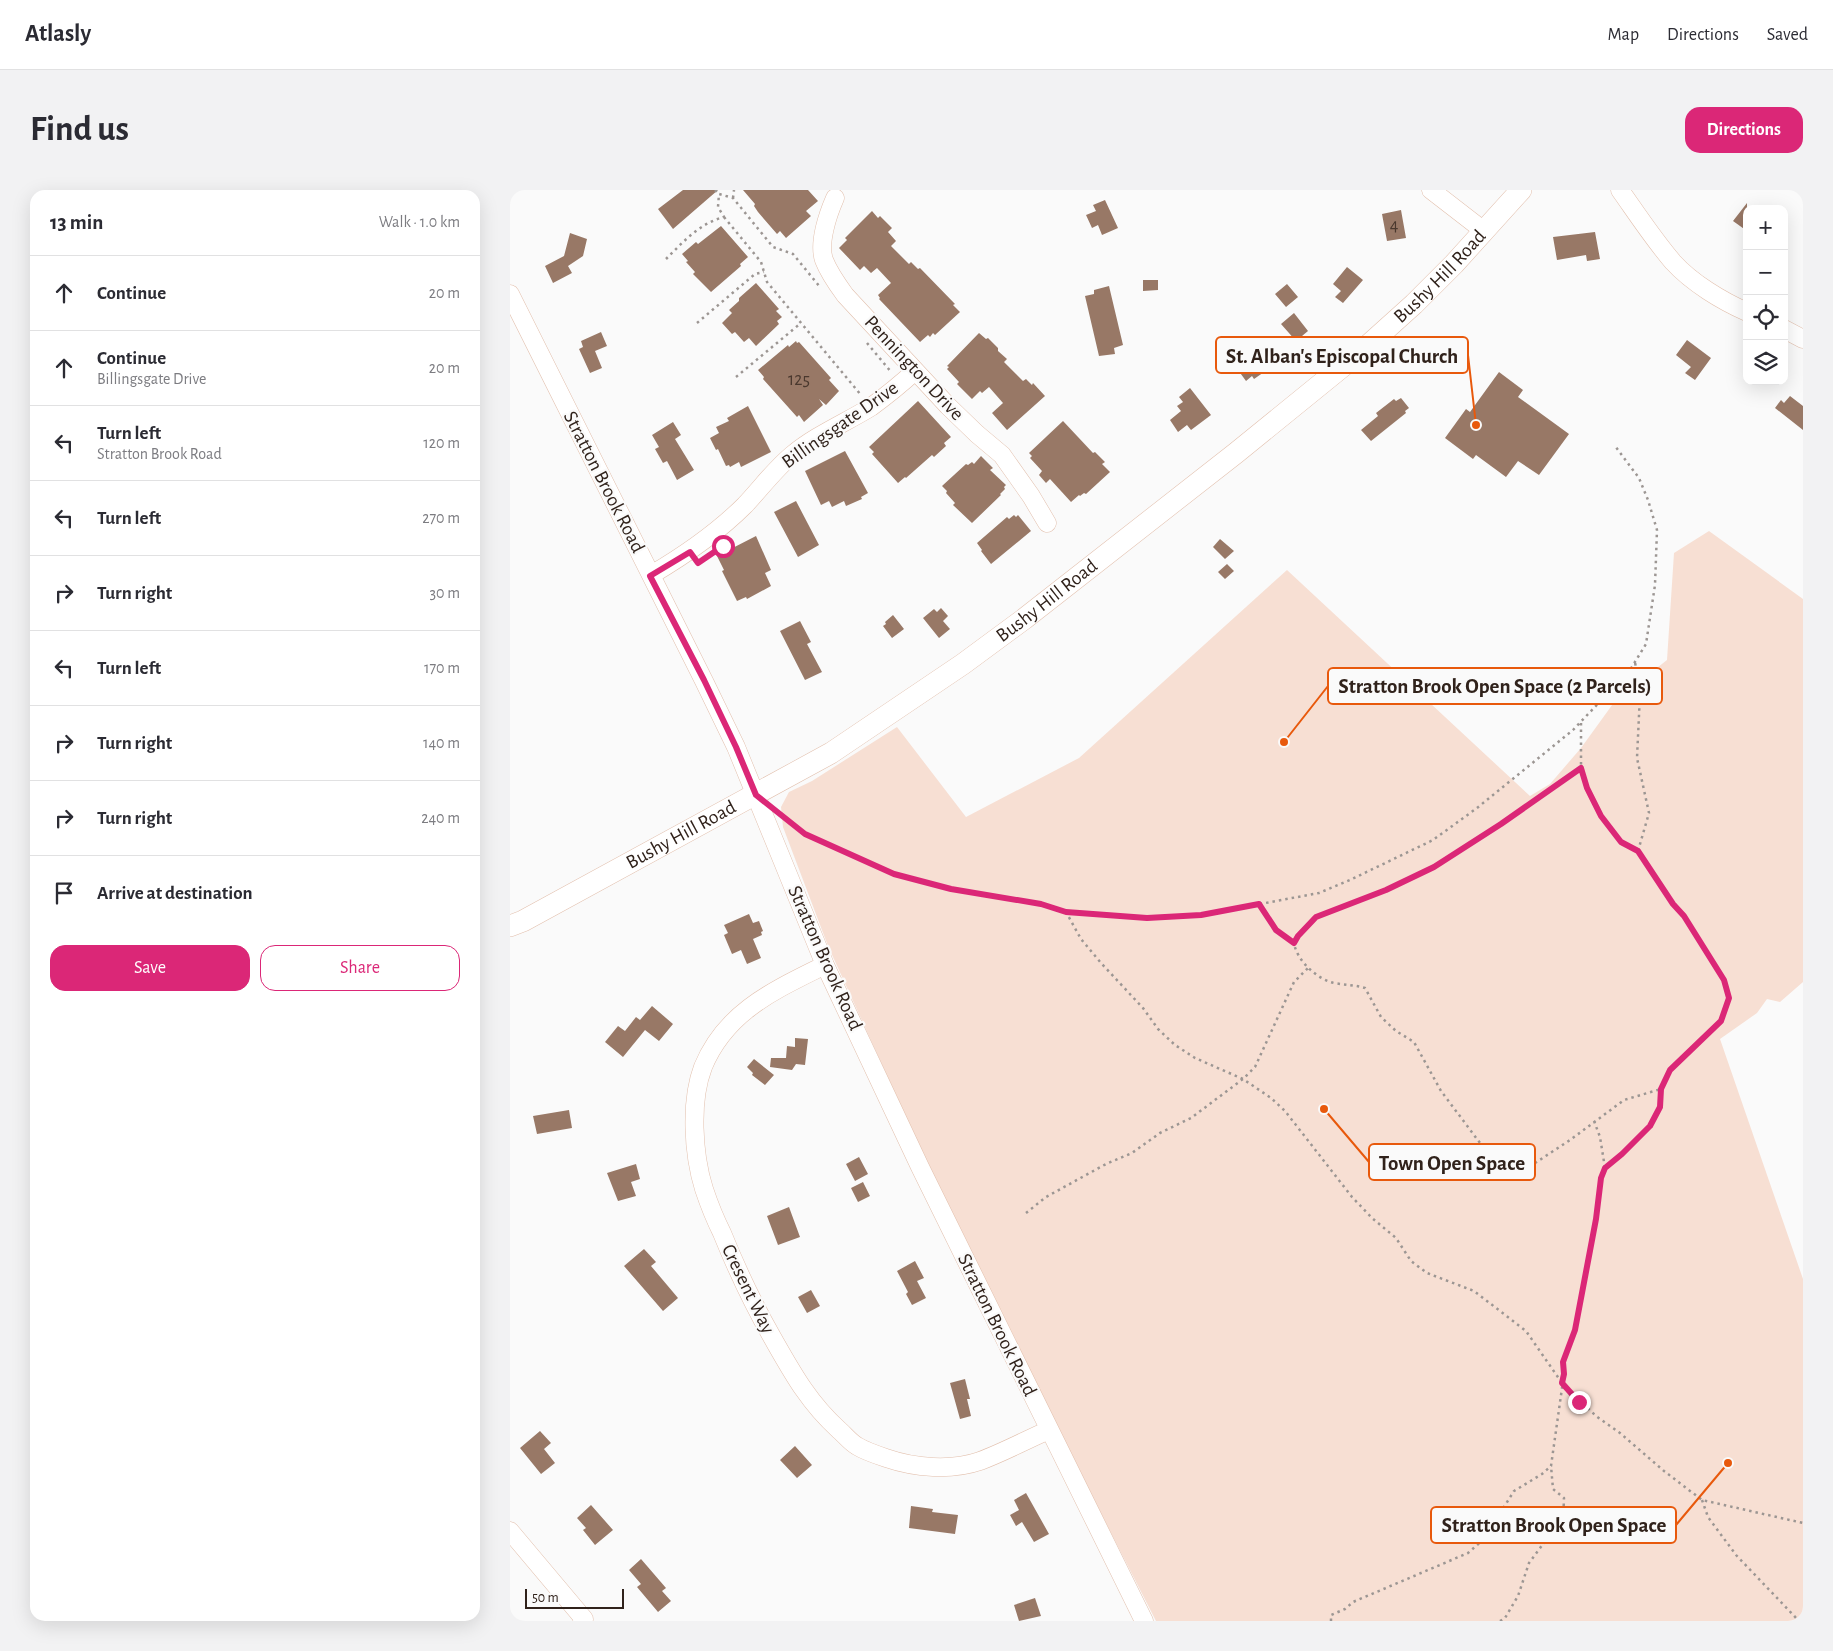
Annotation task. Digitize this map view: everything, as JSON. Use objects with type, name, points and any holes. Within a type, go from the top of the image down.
[{"type":"main road","name":"Bushy Hill Road","points":[[510,926],[523,921],[831,753],[963,664],[1236,453],[1364,349],[1421,297],[1521,190]]},
{"type":"street","points":[[1431,190],[1484,231]]},
{"type":"street","points":[[1620,190],[1674,263],[1704,288],[1728,304],[1743,310]]},
{"type":"street","name":"Pennington Drive","points":[[835,198],[824,234],[823,258],[831,276],[845,295],[915,371],[976,434],[1002,455],[1032,496],[1047,522]]},
{"type":"street","name":"Stratton Brook Road","points":[[510,294],[650,576],[704,680],[736,747],[825,965],[920,1167],[1144,1621]]},
{"type":"street","points":[[1788,331],[1803,339]]},
{"type":"street","name":"Billingsgate Drive","points":[[650,576],[690,552],[721,527],[744,505],[776,469],[793,454],[871,406],[915,371]]},
{"type":"street","name":"Cresent Way","points":[[825,965],[770,993],[744,1011],[719,1038],[703,1067],[695,1113],[696,1153],[704,1188],[742,1284],[800,1386],[824,1416],[856,1446],[887,1458],[918,1466],[956,1466],[979,1461],[1049,1430]]},
{"type":"street","points":[[510,1531],[584,1620]]},
{"type":"path","points":[[715,190],[719,194],[733,198],[774,247],[793,254],[824,292]]},
{"type":"path","points":[[733,198],[734,190]]},
{"type":"path","points":[[719,194],[718,207],[761,262],[767,282],[871,406]]},
{"type":"path","points":[[666,259],[685,240],[711,220],[724,217]]},
{"type":"path","points":[[697,323],[755,274],[764,272]]},
{"type":"path","points":[[736,377],[801,323]]},
{"type":"path","points":[[863,338],[901,384]]},
{"type":"path","points":[[778,813],[805,834],[894,874],[951,889],[1041,904],[1066,912],[1147,918],[1201,915],[1319,893],[1350,880],[1433,840],[1477,808],[1581,723],[1620,682],[1646,644],[1655,585],[1657,530],[1648,500],[1638,478],[1615,446]]},
{"type":"path","points":[[1635,662],[1640,694],[1637,758],[1649,814],[1638,851]]},
{"type":"path","points":[[1500,1621],[1505,1618],[1518,1596],[1529,1563],[1543,1544],[1555,1536],[1563,1524],[1564,1498],[1553,1488],[1551,1466],[1564,1374],[1563,1362],[1575,1330],[1596,1219],[1601,1178],[1605,1168],[1650,1126],[1660,1107],[1661,1089],[1670,1070],[1721,1021],[1729,998],[1724,980],[1684,916],[1668,897],[1638,851],[1621,842],[1601,816],[1587,788],[1581,768],[1581,723]]},
{"type":"path","points":[[1581,768],[1501,824],[1434,867],[1386,890],[1316,917],[1298,936],[1294,943],[1295,952],[1308,968],[1333,982],[1353,984],[1365,988],[1382,1017],[1396,1031],[1414,1042],[1441,1091],[1496,1163],[1506,1169],[1523,1171],[1570,1140],[1624,1100],[1661,1089]]},
{"type":"path","points":[[1259,904],[1276,930],[1294,943]]},
{"type":"path","points":[[1066,912],[1081,939],[1143,1008],[1158,1029],[1175,1045],[1195,1058],[1243,1079],[1256,1087],[1285,1111],[1352,1197],[1372,1218],[1396,1238],[1411,1261],[1427,1273],[1474,1291],[1526,1331],[1562,1383],[1596,1416],[1620,1433],[1664,1471],[1702,1500],[1803,1522]]},
{"type":"path","points":[[1026,1213],[1046,1197],[1106,1164],[1132,1153],[1160,1133],[1191,1118],[1243,1079],[1256,1067],[1294,982],[1308,968]]},
{"type":"path","points":[[1594,1121],[1600,1137],[1605,1168]]},
{"type":"path","points":[[1331,1621],[1331,1615],[1344,1610],[1353,1602],[1468,1553],[1484,1539],[1514,1491],[1542,1474],[1551,1466]]},
{"type":"path","points":[[1702,1500],[1708,1517],[1736,1555],[1799,1621]]},
{"type":"shaded area","points":[[1709,531],[1803,599],[1803,982],[1780,1002],[1767,999],[1757,1013],[1720,1039],[1803,1279],[1803,1621],[1156,1621],[966,1249],[828,946],[783,827],[781,807],[789,792],[812,781],[897,727],[966,817],[1079,758],[1287,570],[1530,796],[1550,784],[1581,748],[1615,701],[1667,660],[1674,553]]},
{"type":"building","points":[[683,190],[718,190],[673,229],[658,209]]},
{"type":"building","points":[[743,190],[808,190],[818,201],[806,211],[811,216],[786,238],[780,231],[777,234],[758,212],[754,206],[755,204]]},
{"type":"building","points":[[1105,200],[1118,228],[1102,235],[1098,225],[1092,228],[1086,215],[1096,211],[1093,205]]},
{"type":"building","points":[[1743,208],[1743,228],[1733,221]]},
{"type":"building","points":[[1401,210],[1406,238],[1387,241],[1382,214]]},
{"type":"building","points":[[872,211],[892,228],[888,232],[896,241],[891,246],[909,264],[911,262],[918,269],[920,268],[955,304],[953,305],[960,312],[935,335],[933,333],[930,337],[928,335],[920,342],[879,299],[878,295],[891,283],[877,268],[871,273],[864,266],[860,270],[839,248],[847,240],[845,238]]},
{"type":"building","points":[[721,226],[748,257],[740,264],[741,266],[711,292],[693,274],[695,272],[682,254],[696,242],[698,244]]},
{"type":"building","points":[[1595,232],[1600,259],[1587,261],[1586,255],[1557,260],[1553,237]]},
{"type":"building","points":[[570,233],[587,239],[583,256],[568,266],[572,273],[553,283],[545,266],[564,256]]},
{"type":"building","points":[[1347,267],[1363,280],[1343,303],[1335,297],[1341,291],[1333,284]]},
{"type":"building","points":[[1143,280],[1158,280],[1158,290],[1143,291]]},
{"type":"building","points":[[756,283],[779,309],[776,311],[782,317],[777,321],[779,324],[756,346],[749,338],[744,342],[735,332],[732,334],[722,323],[732,313],[729,310],[739,301],[739,298]]},
{"type":"building","points":[[1287,284],[1298,297],[1286,307],[1275,294]]},
{"type":"building","points":[[1109,286],[1123,345],[1114,348],[1115,354],[1099,356],[1085,296],[1094,294],[1094,290]]},
{"type":"building","points":[[1294,313],[1308,331],[1296,341],[1281,324]]},
{"type":"building","points":[[601,332],[607,346],[595,351],[602,368],[590,373],[579,349],[583,347],[581,341]]},
{"type":"building","points":[[979,333],[986,339],[988,338],[998,348],[998,351],[1007,359],[1004,362],[1023,381],[1026,379],[1032,385],[1033,383],[1045,396],[1007,430],[992,413],[1003,403],[989,387],[982,393],[980,391],[972,399],[957,384],[959,382],[947,369],[949,367],[947,366]]},
{"type":"building","points":[[1687,340],[1711,358],[1695,380],[1685,373],[1691,367],[1676,355]]},
{"type":"building","points":[[796,341],[831,378],[829,380],[839,391],[826,405],[819,399],[823,405],[804,422],[799,415],[797,417],[763,379],[764,377],[758,370],[788,345],[789,347]]},
{"type":"building","points":[[1255,353],[1267,370],[1254,379],[1252,376],[1246,381],[1238,370],[1244,366],[1242,362]]},
{"type":"building","points":[[1499,372],[1523,390],[1518,397],[1569,434],[1539,475],[1518,461],[1506,477],[1476,455],[1473,459],[1445,438],[1466,409],[1470,412]]},
{"type":"building","points":[[1190,388],[1211,415],[1191,430],[1187,425],[1178,432],[1170,420],[1181,411],[1177,406],[1183,402],[1179,397]]},
{"type":"building","points":[[1790,396],[1803,406],[1803,430],[1775,408],[1781,400],[1784,403]]},
{"type":"building","points":[[1401,398],[1409,408],[1405,411],[1406,413],[1371,441],[1361,430],[1378,416],[1376,413],[1394,399],[1396,401]]},
{"type":"building","points":[[918,401],[951,437],[944,443],[946,446],[934,457],[932,455],[898,483],[872,454],[874,452],[869,447]]},
{"type":"building","points":[[748,406],[771,452],[741,467],[739,462],[730,467],[729,465],[726,466],[710,438],[719,433],[716,427],[729,421],[727,418]]},
{"type":"building","points":[[1063,421],[1093,453],[1095,452],[1105,462],[1102,464],[1110,472],[1086,494],[1079,495],[1071,502],[1050,479],[1046,483],[1039,475],[1042,471],[1030,458],[1032,456],[1029,453]]},
{"type":"building","points":[[673,422],[681,435],[675,439],[694,470],[677,480],[667,461],[663,463],[655,449],[659,447],[652,435]]},
{"type":"building","points":[[845,451],[868,493],[861,497],[862,499],[846,506],[844,501],[832,507],[829,501],[821,505],[805,471]]},
{"type":"building","points":[[981,456],[993,468],[990,470],[1006,485],[1001,495],[972,523],[953,505],[955,503],[942,486],[966,464],[968,465],[972,462],[974,464]]},
{"type":"building","points":[[796,501],[819,545],[798,557],[774,512]]},
{"type":"building","points":[[1014,515],[1016,517],[1018,515],[1031,531],[991,564],[977,543],[1007,517],[1009,519]]},
{"type":"building","points":[[756,536],[771,570],[765,573],[771,586],[747,599],[746,597],[737,601],[722,571],[724,570],[717,556]]},
{"type":"building","points":[[1220,539],[1234,551],[1225,559],[1213,547]]},
{"type":"building","points":[[1227,564],[1234,571],[1225,579],[1218,572]]},
{"type":"building","points":[[941,608],[948,616],[943,621],[950,629],[939,638],[923,618],[934,609],[937,612]]},
{"type":"building","points":[[893,615],[904,629],[892,638],[883,626]]},
{"type":"building","points":[[800,621],[811,642],[807,644],[822,672],[805,680],[780,631]]},
{"type":"building","points":[[749,914],[753,923],[759,921],[763,931],[761,932],[762,935],[753,939],[761,958],[747,964],[741,950],[732,954],[724,935],[728,933],[724,925]]},
{"type":"building","points":[[652,1006],[673,1024],[659,1041],[645,1030],[623,1057],[605,1042],[618,1026],[625,1031],[636,1017],[640,1020]]},
{"type":"building","points":[[795,1038],[808,1039],[805,1065],[796,1064],[792,1070],[770,1067],[771,1058],[786,1058],[787,1046],[795,1047]]},
{"type":"building","points":[[754,1059],[774,1075],[765,1085],[752,1075],[753,1073],[747,1067]]},
{"type":"building","points":[[569,1110],[572,1128],[537,1134],[533,1116]]},
{"type":"building","points":[[859,1157],[868,1174],[855,1181],[846,1164]]},
{"type":"building","points":[[636,1164],[640,1179],[631,1182],[636,1196],[618,1201],[607,1173]]},
{"type":"building","points":[[863,1182],[870,1196],[858,1202],[851,1188]]},
{"type":"building","points":[[789,1207],[800,1237],[778,1245],[767,1216]]},
{"type":"building","points":[[644,1249],[656,1262],[651,1266],[678,1298],[663,1311],[624,1266]]},
{"type":"building","points":[[915,1261],[924,1278],[917,1281],[926,1298],[912,1305],[906,1294],[908,1292],[897,1271]]},
{"type":"building","points":[[811,1290],[820,1306],[807,1313],[798,1297]]},
{"type":"building","points":[[965,1379],[970,1399],[967,1399],[971,1416],[960,1419],[950,1383]]},
{"type":"building","points":[[540,1431],[551,1443],[544,1449],[555,1463],[541,1474],[520,1448]]},
{"type":"building","points":[[795,1446],[812,1465],[797,1478],[780,1460]]},
{"type":"building","points":[[1026,1493],[1049,1534],[1034,1542],[1022,1522],[1016,1526],[1010,1515],[1019,1510],[1014,1500]]},
{"type":"building","points":[[591,1505],[613,1530],[595,1545],[583,1530],[586,1528],[577,1518]]},
{"type":"building","points":[[911,1506],[933,1509],[932,1512],[958,1515],[955,1534],[909,1528]]},
{"type":"building","points":[[641,1559],[666,1588],[662,1591],[671,1601],[658,1612],[637,1587],[641,1584],[629,1570]]},
{"type":"building","points":[[1035,1598],[1041,1616],[1019,1621],[1014,1605]]},
{"type":"place","name":"St. Alban's Episcopal Church","points":[[1476,425]]},
{"type":"place","name":"Stratton Brook Open Space (2 Parcels)","points":[[1284,742]]},
{"type":"place","name":"Town Open Space","points":[[1324,1109]]},
{"type":"place","name":"Stratton Brook Open Space","points":[[1728,1463]]},
{"type":"route","points":[[723,546],[698,563],[690,552],[650,576],[704,680],[736,747],[756,795],[805,834],[894,874],[951,889],[1041,904],[1066,912],[1104,916],[1147,918],[1201,915],[1259,904],[1276,930],[1294,943],[1316,917],[1386,890],[1434,867],[1501,824],[1581,768],[1587,788],[1601,816],[1621,842],[1638,851],[1673,904],[1684,916],[1724,980],[1729,998],[1721,1021],[1670,1070],[1661,1089],[1660,1107],[1650,1126],[1605,1168],[1601,1178],[1596,1219],[1575,1330],[1563,1362],[1564,1374],[1562,1383],[1579,1402]]}]
